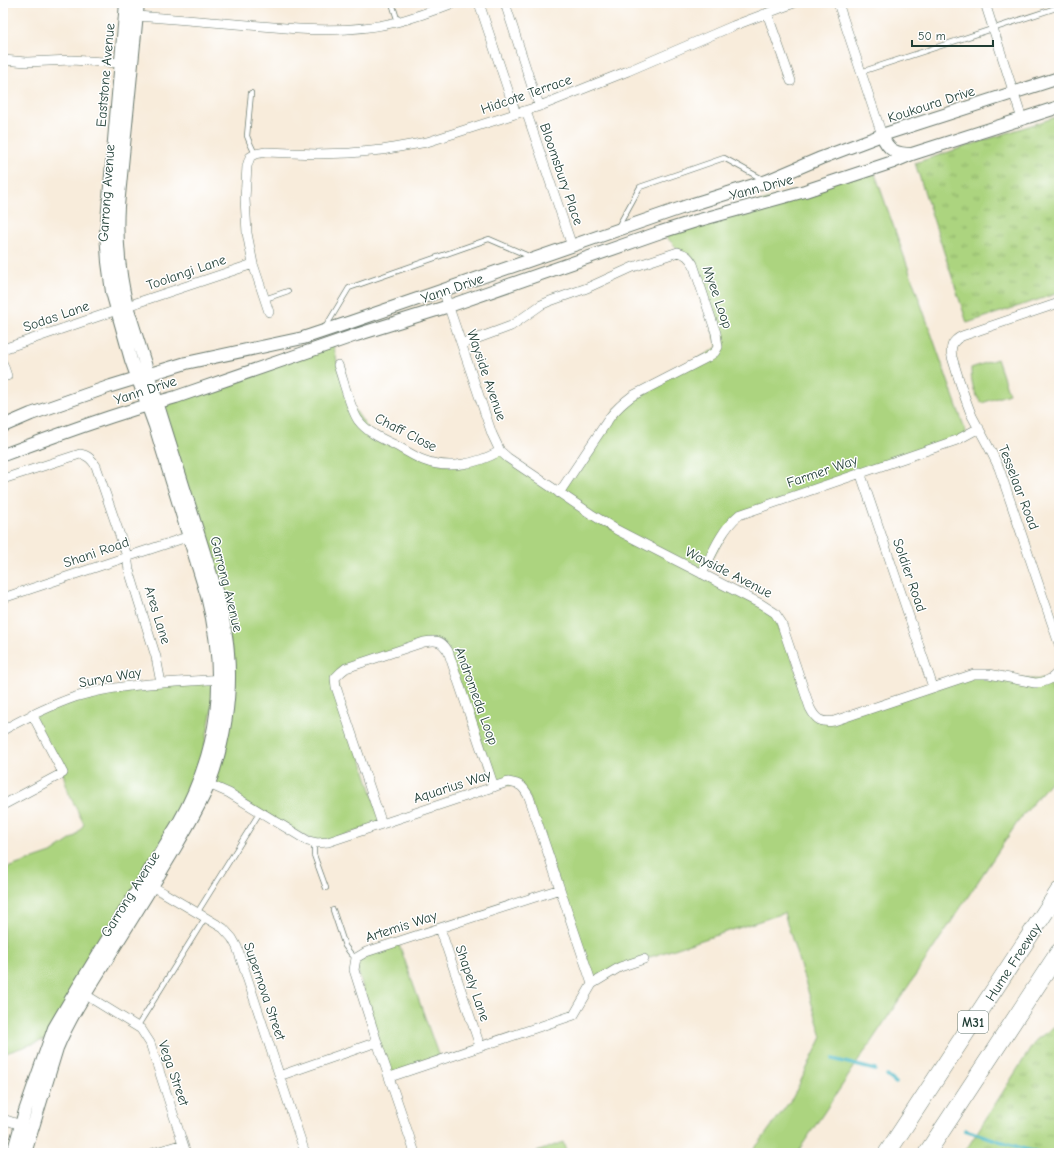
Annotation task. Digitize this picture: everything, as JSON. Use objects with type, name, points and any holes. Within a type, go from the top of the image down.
[{"type":"highway","name":"Hume Freeway","points":[[887,1153],[1059,891]]},
{"type":"highway","name":"M31","points":[[927,1153],[1059,952]]},
{"type":"street","name":"Eaststone Avenue","points":[[112,292],[106,232],[126,64],[129,11],[138,3]]},
{"type":"street","points":[[129,11],[321,30],[368,27],[398,22],[453,3]]},
{"type":"street","points":[[479,3],[516,114]]},
{"type":"street","name":"Bloomsbury Place","points":[[504,3],[540,106]]},
{"type":"street","name":"Hidcote Terrace","points":[[255,154],[266,152],[317,154],[350,153],[382,150],[427,142],[540,106],[628,71],[702,39],[794,3]]},
{"type":"street","points":[[838,3],[882,135]]},
{"type":"street","points":[[984,3],[1022,119]]},
{"type":"street","points":[[767,13],[791,82]]},
{"type":"street","points":[[3,60],[27,62],[71,60],[126,64]]},
{"type":"street","name":"Eaststone Avenue","points":[[126,64],[128,106]]},
{"type":"street","name":"Koukoura Drive","points":[[1059,78],[882,135],[885,143],[890,149],[901,153],[912,154],[1059,107]]},
{"type":"street","name":"Garrong Avenue","points":[[17,1153],[21,1125],[25,1111],[54,1028],[81,991],[147,884],[186,810],[204,782],[216,712],[224,679],[218,657],[212,616],[194,534],[144,376],[131,360],[122,308],[117,228],[128,106]]},
{"type":"street","name":"Bloomsbury Place","points":[[526,111],[572,246]]},
{"type":"street","name":"Yann Drive","points":[[3,426],[31,414],[111,386],[192,361],[303,338],[690,205],[767,181],[821,158],[882,135]]},
{"type":"street","points":[[255,154],[250,157],[248,161],[245,199],[247,233],[253,264],[269,312]]},
{"type":"street","name":"Yann Drive","points":[[3,455],[42,440],[153,403],[176,397],[356,335],[449,306],[696,220],[805,191],[893,162],[912,154]]},
{"type":"street","name":"Myee Loop","points":[[462,344],[511,326],[550,300],[587,288],[633,266],[678,252],[689,257],[716,333],[718,347],[715,352],[708,357],[632,396],[622,403],[610,417],[559,493]]},
{"type":"street","name":"Toolangi Lane","points":[[122,308],[253,264]]},
{"type":"street","name":"Wayside Avenue","points":[[443,290],[492,434],[500,451],[559,493],[617,530],[771,609],[778,616],[781,622],[810,708],[817,718],[827,722],[965,676],[980,673],[1040,683],[1052,678],[1059,670]]},
{"type":"street","name":"Garrong Avenue","points":[[112,292],[122,308]]},
{"type":"street","name":"Tesselaar Road","points":[[1059,303],[955,339],[952,343],[951,351],[968,405],[999,468],[1059,644]]},
{"type":"street","name":"Sodas Lane","points":[[3,349],[122,308]]},
{"type":"street","points":[[3,364],[7,376]]},
{"type":"street","name":"Chaff Close","points":[[338,365],[357,418],[370,432],[377,436],[423,460],[445,465],[478,461],[500,451]]},
{"type":"street","name":"Farmer Way","points":[[702,574],[729,524],[739,515],[860,472],[957,440],[979,428]]},
{"type":"street","name":"Ares Lane","points":[[3,479],[75,455],[80,454],[93,460],[127,556],[129,570],[156,656],[161,683]]},
{"type":"street","name":"Soldier Road","points":[[860,472],[933,687]]},
{"type":"street","name":"Shani Road","points":[[3,598],[194,534]]},
{"type":"street","name":"Andromeda Loop","points":[[382,824],[336,687],[335,678],[346,668],[424,642],[439,641],[448,651],[494,787]]},
{"type":"street","name":"Surya Way","points":[[3,730],[32,714],[76,697],[128,686],[224,679]]},
{"type":"street","points":[[3,805],[63,773],[32,714]]},
{"type":"street","points":[[204,782],[229,793],[308,841],[314,842]]},
{"type":"street","name":"Aquarius Way","points":[[314,842],[328,842],[508,782],[518,784],[525,788],[529,797],[592,984]]},
{"type":"street","name":"Supernova Street","points":[[147,884],[223,928],[232,938],[237,947],[305,1153]]},
{"type":"street","name":"Artemis Way","points":[[415,1153],[354,970],[356,958],[366,952],[560,889]]},
{"type":"street","name":"Shapely Lane","points":[[440,928],[480,1046]]},
{"type":"street","points":[[390,1077],[574,1015],[592,984],[620,967],[644,959]]},
{"type":"street","name":"Garrong Avenue","points":[[17,1153],[57,1048],[81,991]]},
{"type":"street","name":"Vega Street","points":[[81,991],[141,1029],[150,1043],[185,1149]]},
{"type":"street","points":[[279,1076],[377,1042]]},
{"type":"street","points":[[3,1119],[21,1125]]},
{"type":"street","points":[[153,1153],[185,1149]]},
{"type":"lane","points":[[392,3],[398,22]]},
{"type":"lane","points":[[861,72],[1059,7]]},
{"type":"lane","points":[[250,93],[247,136],[255,154]]},
{"type":"lane","points":[[616,231],[640,187],[724,158],[767,181]]},
{"type":"lane","points":[[323,331],[349,288],[488,239],[535,258]]},
{"type":"lane","points":[[264,299],[288,290]]},
{"type":"lane","points":[[197,913],[260,812]]},
{"type":"lane","points":[[314,842],[314,856],[326,888]]},
{"type":"lane","points":[[333,910],[345,946],[356,958]]},
{"type":"lane","points":[[137,1027],[205,918]]},
{"type":"green space","points":[[1059,116],[1059,293],[967,323],[915,163]]},
{"type":"green space","points":[[873,168],[967,435],[739,515],[702,574],[775,613],[810,708],[822,721],[965,676],[1049,680],[1059,711],[1059,771],[1017,823],[797,1153],[749,1153],[759,1143],[793,1097],[822,1037],[784,913],[644,959],[592,984],[529,797],[518,784],[494,787],[448,651],[439,641],[346,668],[335,678],[382,824],[317,843],[209,784],[229,679],[157,402],[333,343],[338,365],[353,407],[370,432],[445,465],[500,451],[559,493],[616,409],[718,347],[693,264],[661,232]]},
{"type":"green space","points":[[997,359],[1009,394],[982,403],[976,395],[973,387],[971,368]]},
{"type":"green space","points":[[218,679],[197,785],[50,1038],[3,1054],[3,862],[7,868],[51,853],[76,836],[84,824],[68,792],[63,773],[32,714],[76,697]]},
{"type":"green space","points":[[398,941],[440,1060],[390,1077],[355,962]]},
{"type":"green space","points":[[1059,1023],[1059,1153],[964,1153],[1036,1040]]},
{"type":"green space","points":[[563,1142],[567,1153],[534,1153]]},
{"type":"waterway","points":[[833,1059],[875,1070]]},
{"type":"waterway","points":[[887,1076],[896,1083]]},
{"type":"waterway","points":[[965,1130],[1037,1153]]}]
